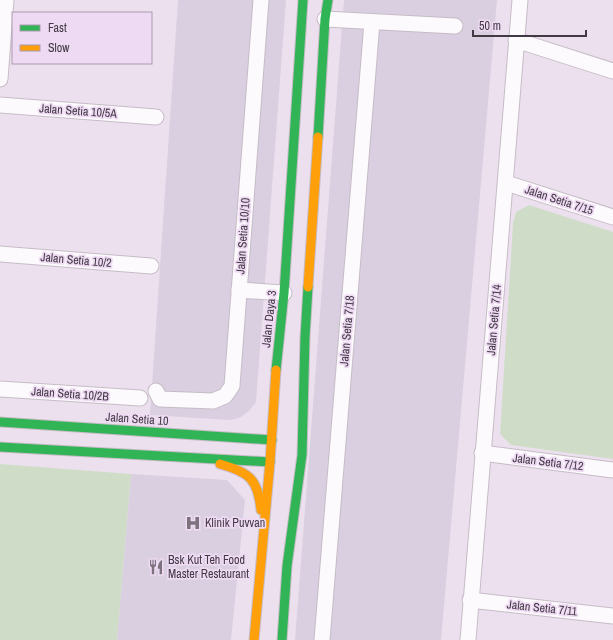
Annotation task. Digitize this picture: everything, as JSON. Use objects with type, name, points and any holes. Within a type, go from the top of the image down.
[{"type":"street","points":[[0,79],[6,0]]},
{"type":"street","name":"Jalan Setia 10/10","points":[[156,392],[160,399],[213,402],[225,396],[232,386],[261,0]]},
{"type":"street","name":"Jalan Daya 3","points":[[272,440],[276,372],[284,293],[303,0]]},
{"type":"street","points":[[282,640],[287,566],[302,455],[306,337],[325,19],[328,0]]},
{"type":"street","name":"Jalan Setia 7/14","points":[[468,640],[470,600],[506,183],[520,0]]},
{"type":"street","points":[[325,19],[455,26]]},
{"type":"street","name":"Jalan Setia 7/18","points":[[322,640],[372,22]]},
{"type":"street","points":[[516,40],[613,71]]},
{"type":"street","name":"Jalan Setia 10/5A","points":[[0,105],[156,118]]},
{"type":"street","name":"Jalan Setia 7/15","points":[[506,183],[613,217]]},
{"type":"street","name":"Jalan Setia 10/2","points":[[0,254],[151,266]]},
{"type":"street","points":[[239,290],[284,293]]},
{"type":"street","points":[[294,413],[298,363],[306,337]]},
{"type":"street","points":[[266,414],[276,372]]},
{"type":"street","name":"Jalan Setia 10/2B","points":[[0,389],[140,398]]},
{"type":"street","name":"Jalan Setia 10","points":[[0,422],[272,440]]},
{"type":"street","points":[[202,436],[235,434],[249,429]]},
{"type":"street","points":[[0,448],[270,462],[274,460],[281,452],[272,440]]},
{"type":"street","name":"Jalan Setia 7/12","points":[[482,453],[613,470]]},
{"type":"street","points":[[200,458],[242,471],[256,485],[261,499],[262,553]]},
{"type":"street","points":[[254,640],[270,462]]},
{"type":"street","points":[[287,497],[285,537],[287,566]]},
{"type":"street","name":"Jalan Setia 7/11","points":[[470,600],[613,616]]},
{"type":"shaded area","points":[[178,0],[286,0],[256,402],[249,411],[241,417],[231,420],[150,415]]},
{"type":"shaded area","points":[[344,0],[497,0],[441,640],[295,640]]},
{"type":"shaded area","points":[[131,474],[227,480],[245,500],[231,640],[117,640]]},
{"type":"green space","points":[[529,205],[613,232],[613,459],[511,445],[500,434],[513,223],[516,212]]},
{"type":"green space","points":[[0,464],[131,474],[117,640],[0,640]]},
{"type":"traffic: fast","points":[[276,370],[284,293],[303,0]]},
{"type":"traffic: fast","points":[[318,137],[325,19],[328,0]]},
{"type":"traffic: fast","points":[[282,640],[287,566],[302,455],[305,337],[308,287]]},
{"type":"traffic: fast","points":[[0,422],[272,440]]},
{"type":"traffic: fast","points":[[0,447],[270,462]]},
{"type":"traffic: slow","points":[[308,287],[318,137]]},
{"type":"traffic: slow","points":[[254,640],[270,462],[276,370]]},
{"type":"traffic: slow","points":[[220,464],[238,470],[250,478],[260,499],[261,510]]},
{"type":"place","name":"Klinik Puvvan","points":[[193,523]]},
{"type":"place","name":"Bsk Kut Teh Food Master Restaurant","points":[[156,567]]}]
